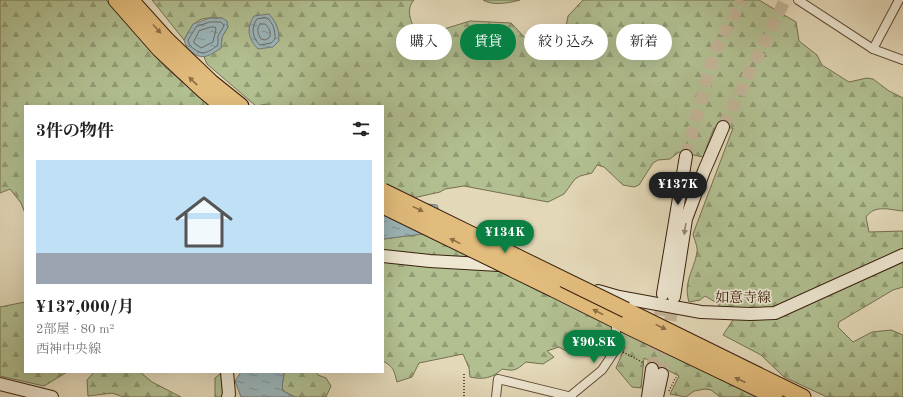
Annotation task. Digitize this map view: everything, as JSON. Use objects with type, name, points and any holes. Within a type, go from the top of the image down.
[{"type":"highway","points":[[116,0],[159,49],[221,105]]},
{"type":"highway","points":[[131,0],[167,40],[211,82],[240,105]]},
{"type":"highway","points":[[384,192],[622,303],[804,397]]},
{"type":"highway","points":[[384,206],[631,328],[776,397]]},
{"type":"street","points":[[798,0],[873,49],[903,60]]},
{"type":"street","points":[[873,49],[899,0]]},
{"type":"street","points":[[686,156],[668,296],[686,219],[704,171],[723,128]]},
{"type":"street","name":"如意寺線","points":[[384,256],[430,261],[511,266],[622,303],[701,312],[750,314],[775,313],[903,255]]},
{"type":"street","points":[[496,397],[498,379],[570,397],[602,370],[616,349],[616,328]]},
{"type":"street","points":[[648,397],[653,368]]},
{"type":"street","points":[[653,368],[657,397]]},
{"type":"street","points":[[227,373],[230,396]]},
{"type":"street","points":[[0,384],[52,397]]},
{"type":"path","points":[[616,349],[653,368]]},
{"type":"path","points":[[464,374],[464,397]]},
{"type":"path","points":[[666,397],[676,377]]},
{"type":"green space","points":[[0,0],[106,0],[165,67],[209,105],[24,105],[24,210],[21,203],[10,189],[0,193]]},
{"type":"green space","points":[[152,0],[414,0],[410,9],[410,18],[412,24],[396,24],[396,60],[452,60],[452,27],[460,24],[460,60],[516,60],[516,28],[524,37],[524,60],[608,60],[608,24],[566,24],[568,16],[583,0],[759,0],[796,22],[799,41],[817,55],[822,65],[849,82],[867,78],[873,79],[889,91],[903,98],[903,211],[878,209],[874,210],[866,217],[869,232],[903,231],[903,287],[893,290],[839,322],[838,327],[853,342],[872,332],[891,330],[903,335],[903,397],[827,397],[784,377],[761,355],[723,335],[733,320],[717,303],[705,296],[700,300],[689,302],[687,288],[697,250],[693,234],[733,128],[714,128],[703,157],[679,152],[670,159],[658,160],[653,163],[639,185],[634,187],[623,185],[604,167],[597,165],[592,173],[575,179],[564,194],[548,202],[464,186],[445,189],[440,192],[413,198],[384,184],[384,105],[255,105],[207,64],[204,57],[221,48],[222,37],[228,27],[222,18],[202,19],[191,28],[184,40]]},
{"type":"green space","points":[[483,0],[520,0],[506,3],[491,3]]},
{"type":"green space","points":[[470,21],[512,24],[460,24]]},
{"type":"green space","points":[[422,234],[476,259],[384,252],[384,239]]},
{"type":"green space","points":[[384,260],[494,268],[759,397],[720,397],[711,390],[705,389],[694,391],[686,397],[670,394],[679,376],[644,358],[641,388],[632,387],[616,368],[625,347],[619,343],[604,352],[589,356],[574,354],[559,347],[547,351],[554,357],[543,364],[526,362],[515,370],[502,369],[491,376],[483,378],[470,377],[469,368],[463,354],[419,363],[412,377],[397,382],[393,370],[384,362]]},
{"type":"green space","points":[[24,302],[24,373],[65,373],[44,386],[0,376],[0,307]]},
{"type":"green space","points":[[93,373],[141,373],[152,382],[181,397],[124,397],[112,393],[88,396],[87,380]]},
{"type":"green space","points":[[284,373],[317,373],[326,378],[331,386],[326,397],[295,397],[283,391],[282,386]]},
{"type":"green space","points":[[220,374],[225,377],[222,397],[215,397],[215,378]]},
{"type":"water","points":[[269,14],[277,26],[279,41],[273,47],[258,49],[252,41],[249,33],[251,20],[254,16]]},
{"type":"water","points":[[210,18],[222,18],[227,21],[228,27],[222,37],[221,48],[204,57],[193,53],[186,46],[184,40],[193,24]]},
{"type":"water","points":[[384,191],[408,202],[437,205],[446,231],[384,239]]},
{"type":"water","points":[[240,373],[284,373],[282,386],[283,391],[295,397],[241,397],[235,381]]},
{"type":"tunnel","points":[[686,156],[714,53],[742,0]]},
{"type":"tunnel","points":[[723,127],[785,0]]},
{"type":"tunnel","points":[[652,369],[663,295]]},
{"type":"tunnel","points":[[662,374],[674,297]]}]
